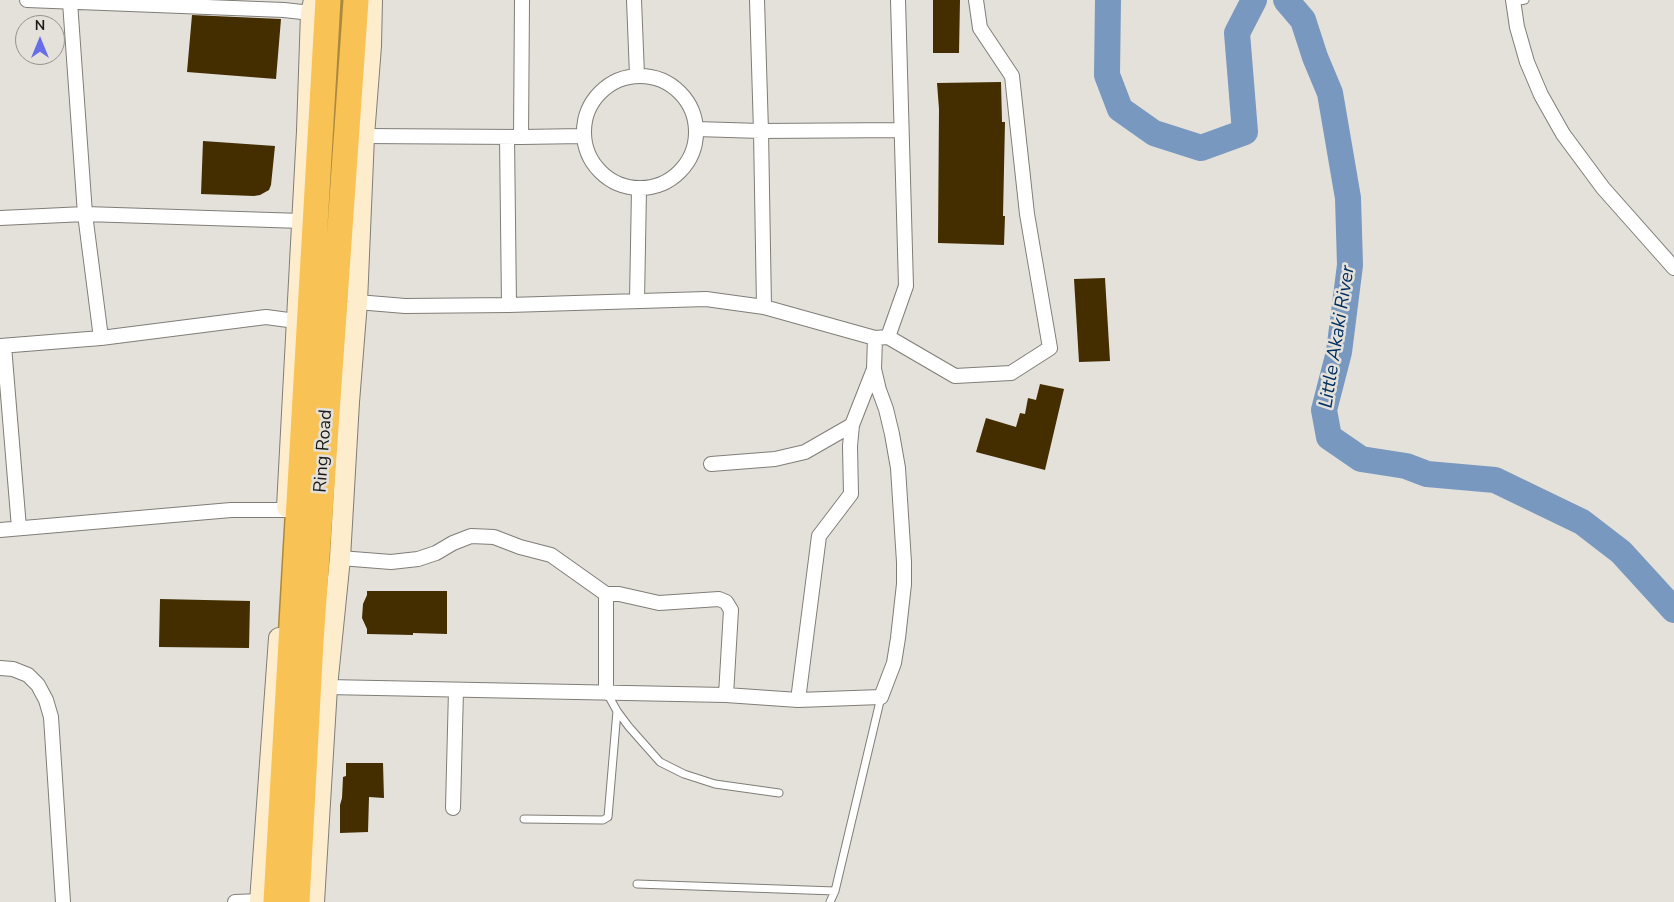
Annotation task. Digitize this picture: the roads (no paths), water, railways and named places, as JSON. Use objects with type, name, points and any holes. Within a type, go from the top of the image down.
[{"type":"highway","name":"Ring Road","points":[[297,902],[312,631],[356,0]]},
{"type":"highway","name":"Ring Road","points":[[265,902],[318,4]]},
{"type":"street","points":[[27,0],[284,10],[318,4],[296,321],[265,902],[235,902]]},
{"type":"street","points":[[314,902],[327,686],[340,558],[357,302],[372,0]]},
{"type":"street","points":[[521,137],[522,0]]},
{"type":"street","points":[[634,0],[637,75]]},
{"type":"street","points":[[756,0],[761,132],[764,307]]},
{"type":"street","points":[[798,700],[819,536],[851,494],[850,446],[852,425],[874,369],[881,337],[906,286],[898,0]]},
{"type":"street","points":[[357,302],[405,306],[706,299],[764,307],[881,337],[955,376],[1011,374],[1050,348],[1027,214],[1012,76],[980,28],[976,0]]},
{"type":"street","points":[[1517,1],[1517,27],[1527,62],[1541,95],[1563,134],[1603,188],[1674,268]]},
{"type":"street","points":[[70,2],[85,214],[101,338]]},
{"type":"street","points":[[637,75],[655,78],[671,85],[684,97],[692,112],[696,129],[694,147],[686,164],[674,178],[657,186],[639,189],[621,186],[606,178],[594,165],[586,150],[582,136],[586,115],[594,100],[606,88],[621,79],[637,75]]},
{"type":"street","points":[[696,129],[761,132],[901,130]]},
{"type":"street","points":[[364,136],[582,136]]},
{"type":"street","points":[[507,137],[510,305]]},
{"type":"street","points":[[637,302],[639,189]]},
{"type":"street","points":[[0,218],[85,214],[302,221]]},
{"type":"street","points":[[18,528],[2,346],[101,338],[266,317],[296,321]]},
{"type":"street","points":[[327,686],[726,695],[798,700],[881,697],[894,662],[904,584],[904,562],[898,468],[886,409],[874,369]]},
{"type":"street","points":[[710,464],[775,459],[805,452],[852,425]]},
{"type":"street","points":[[0,530],[231,510],[286,510]]},
{"type":"street","points":[[340,558],[391,562],[418,559],[436,553],[471,536],[494,537],[520,547],[551,555],[606,594],[619,594],[659,603],[718,599],[726,602],[730,610],[726,695]]},
{"type":"street","points":[[606,594],[606,693]]},
{"type":"street","points":[[0,668],[13,669],[28,675],[38,685],[46,700],[51,717],[63,902]]},
{"type":"street","points":[[452,808],[456,690]]},
{"type":"lane","points":[[606,693],[617,710],[660,762],[684,774],[715,784],[779,792]]},
{"type":"lane","points":[[830,902],[835,891],[881,697]]},
{"type":"lane","points":[[524,819],[604,820],[608,817],[617,710]]},
{"type":"lane","points":[[636,884],[835,891]]},
{"type":"waterway","name":"Little Akaki River","points":[[1108,0],[1107,75],[1120,109],[1154,133],[1201,148],[1245,132],[1237,33],[1254,0]]},
{"type":"waterway","name":"Little Akaki River","points":[[1286,0],[1303,20],[1315,57],[1330,93],[1348,198],[1350,265],[1339,352],[1324,410],[1329,437],[1361,459],[1406,466],[1427,474],[1495,480],[1582,522],[1621,552],[1674,610]]}]
